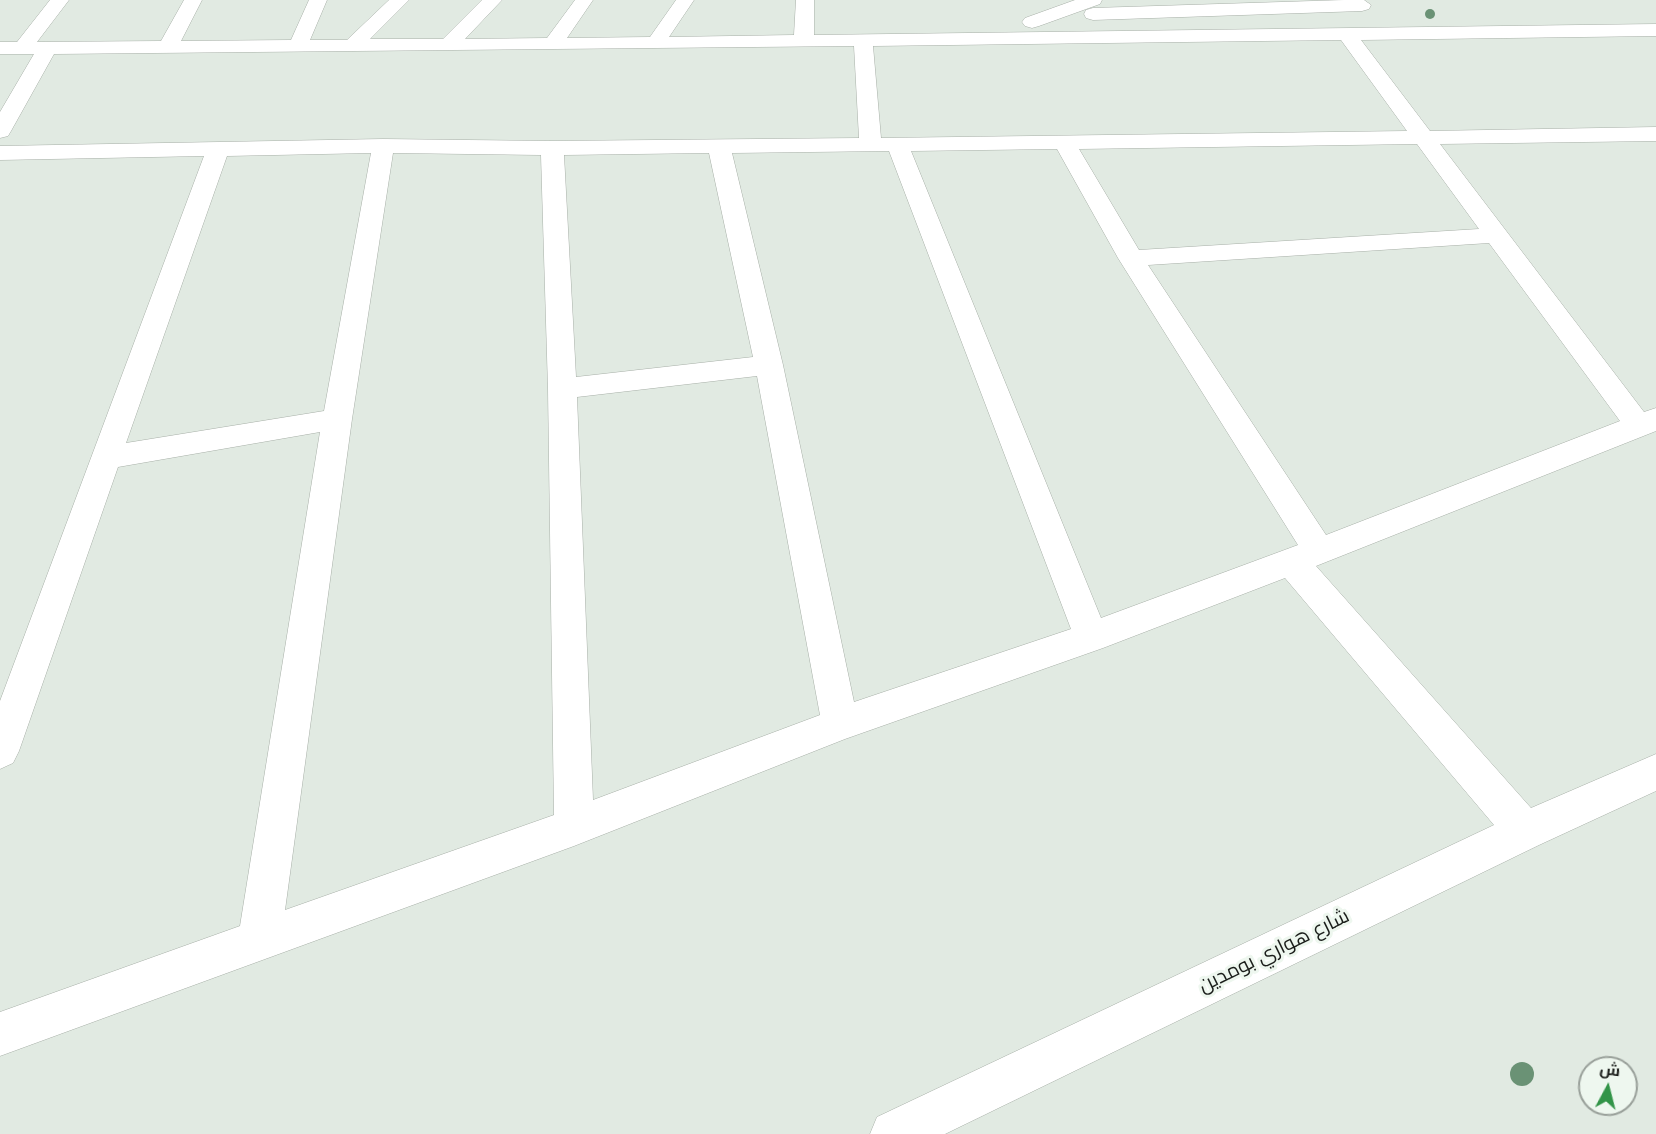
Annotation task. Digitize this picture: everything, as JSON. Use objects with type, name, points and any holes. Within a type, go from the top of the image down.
[{"type":"street","points":[[23,47],[60,0]]},
{"type":"street","points":[[168,46],[193,0]]},
{"type":"street","points":[[298,46],[318,0]]},
{"type":"street","points":[[352,46],[400,0]]},
{"type":"street","points":[[448,45],[493,0]]},
{"type":"street","points":[[553,44],[584,0]]},
{"type":"street","points":[[656,42],[686,0]]},
{"type":"street","points":[[804,41],[805,0]]},
{"type":"street","points":[[0,48],[862,40],[1031,22],[1055,16],[1093,0]]},
{"type":"street","points":[[1055,16],[1377,8],[1427,33]]},
{"type":"street","points":[[1031,22],[1347,35],[1656,30]]},
{"type":"street","points":[[0,1034],[574,827],[840,724],[1091,637],[1647,422],[1496,235],[1425,136],[1347,35]]},
{"type":"street","points":[[862,40],[884,145],[1091,637]]},
{"type":"street","points":[[0,131],[48,47]]},
{"type":"street","points":[[0,153],[383,146],[552,148],[884,145],[1656,134]]},
{"type":"street","points":[[1064,142],[1305,556],[1525,831]]},
{"type":"street","points":[[259,942],[337,419],[383,146]]},
{"type":"street","points":[[719,146],[769,365],[840,724]]},
{"type":"street","points":[[0,751],[218,148]]},
{"type":"street","points":[[552,148],[562,389],[574,827]]},
{"type":"street","points":[[1131,258],[1496,235]]},
{"type":"street","points":[[562,389],[769,365]]},
{"type":"street","points":[[105,458],[337,419]]},
{"type":"street","name":"شارع هواري بومدين","points":[[894,1134],[1525,831],[1656,772]]}]
